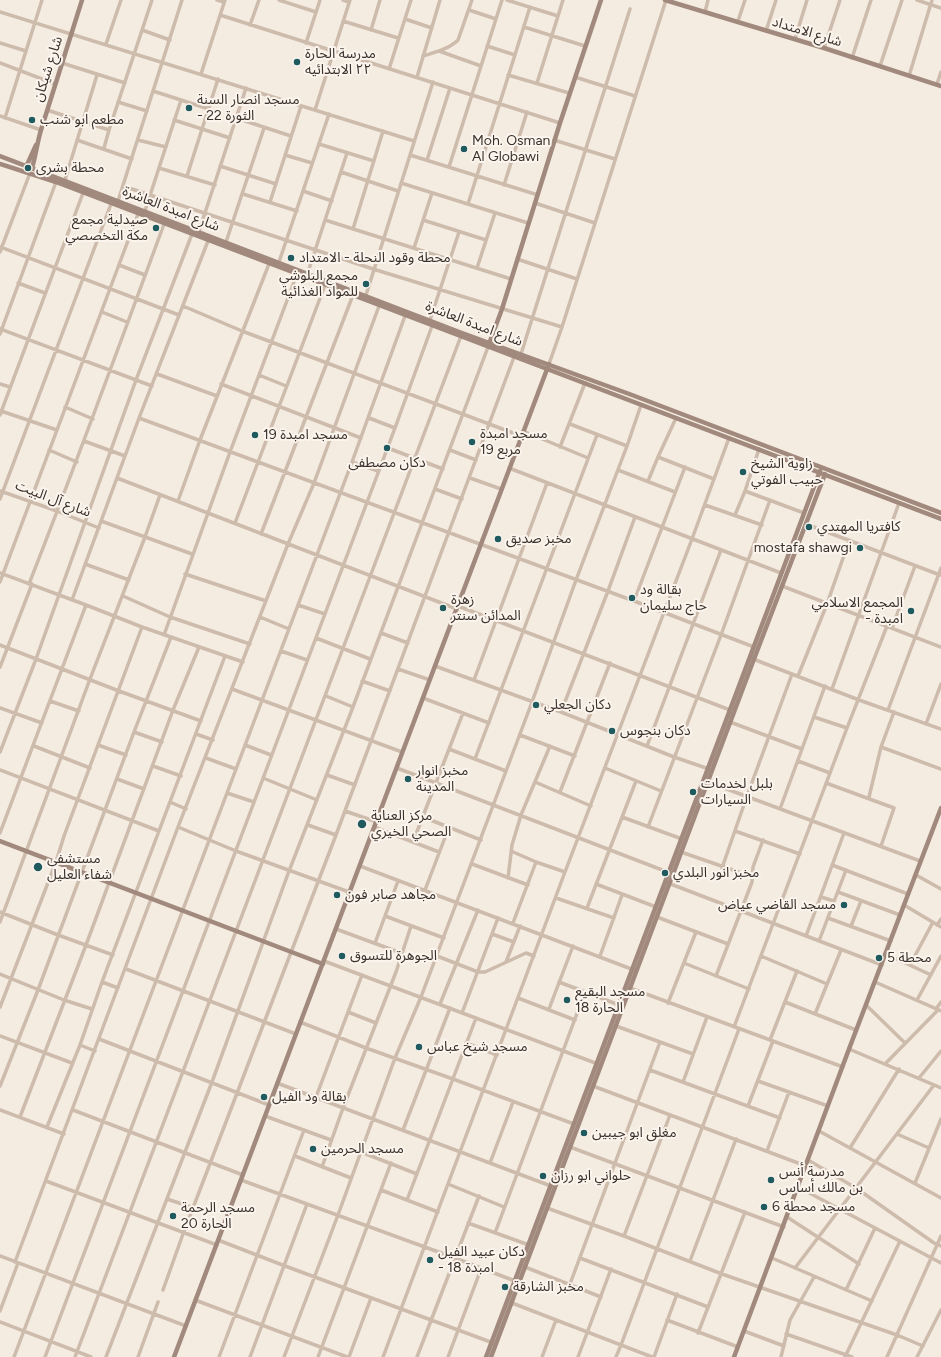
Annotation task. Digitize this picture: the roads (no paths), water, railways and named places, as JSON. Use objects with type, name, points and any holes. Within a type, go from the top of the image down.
[{"type":"main road","name":"شارع شيكان","points":[[24,171],[36,145],[82,0]]},
{"type":"main road","name":"شارع الامتداد","points":[[665,0],[679,2],[704,12],[738,21],[939,85]]},
{"type":"main road","points":[[489,345],[502,309],[554,140],[600,1]]},
{"type":"main road","name":"شارع شيكان","points":[[30,173],[37,150],[36,145]]},
{"type":"main road","name":"شارع امبدة العاشرة","points":[[0,156],[226,242],[269,264],[366,295],[430,320],[514,357],[759,449],[941,513]]},
{"type":"main road","name":"شارع امبدة العاشرة","points":[[0,164],[56,182],[208,241],[279,262],[325,285],[405,316],[461,336],[549,364],[807,461],[820,470]]},
{"type":"main road","points":[[174,1357],[549,364]]},
{"type":"main road","points":[[671,873],[682,839],[730,722],[773,603],[781,573],[820,470]]},
{"type":"main road","points":[[486,1357],[512,1303],[570,1147],[576,1125],[630,988],[656,907],[681,852],[708,782],[710,769],[730,710],[752,658],[754,647],[782,586],[826,472]]},
{"type":"main road","name":"شارع امبدة العاشرة","points":[[826,472],[941,519]]},
{"type":"main road","points":[[734,1357],[920,861],[940,815],[941,808]]},
{"type":"main road","points":[[0,841],[291,952],[323,962]]},
{"type":"main road","points":[[491,1357],[494,1343],[515,1281],[551,1186],[593,1086],[619,1005],[657,918],[667,883]]},
{"type":"street","points":[[5,118],[42,0]]},
{"type":"street","points":[[106,44],[121,0]]},
{"type":"street","points":[[104,148],[152,0]]},
{"type":"street","points":[[118,201],[182,0]]},
{"type":"street","points":[[201,74],[225,1],[217,0]]},
{"type":"street","points":[[250,25],[259,0]]},
{"type":"street","points":[[279,0],[288,1],[316,12]]},
{"type":"street","points":[[306,43],[320,0]]},
{"type":"street","points":[[315,110],[350,1],[343,0]]},
{"type":"street","points":[[371,30],[380,0]]},
{"type":"street","points":[[389,69],[411,0]]},
{"type":"street","points":[[416,77],[440,0]]},
{"type":"street","points":[[423,56],[439,51],[454,44],[458,40],[472,0]]},
{"type":"street","points":[[449,167],[502,0]]},
{"type":"street","points":[[507,0],[558,16]]},
{"type":"street","points":[[537,83],[563,0]]},
{"type":"street","points":[[549,364],[562,328],[665,0]]},
{"type":"street","points":[[704,12],[708,0]]},
{"type":"street","points":[[738,21],[744,0]]},
{"type":"street","points":[[766,31],[776,0]]},
{"type":"street","points":[[794,39],[807,0]]},
{"type":"street","points":[[824,48],[840,0]]},
{"type":"street","points":[[852,58],[871,0]]},
{"type":"street","points":[[880,66],[902,0]]},
{"type":"street","points":[[917,0],[941,8]]},
{"type":"street","points":[[909,76],[932,0]]},
{"type":"street","points":[[468,204],[530,7]]},
{"type":"street","points":[[521,354],[630,9]]},
{"type":"street","points":[[469,10],[496,19]]},
{"type":"street","points":[[0,12],[414,141]]},
{"type":"street","points":[[220,16],[560,123]]},
{"type":"street","points":[[405,19],[432,28]]},
{"type":"street","points":[[343,21],[398,38]]},
{"type":"street","points":[[524,27],[585,46]]},
{"type":"street","points":[[142,30],[170,40]]},
{"type":"street","points":[[0,43],[26,51]]},
{"type":"street","points":[[487,46],[515,55]]},
{"type":"street","points":[[439,51],[481,66]]},
{"type":"street","points":[[0,63],[55,84]]},
{"type":"street","points":[[62,63],[124,83]]},
{"type":"street","points":[[939,85],[941,72]]},
{"type":"street","points":[[508,74],[570,93]]},
{"type":"street","points":[[66,180],[97,75]]},
{"type":"street","points":[[575,76],[606,88],[635,96]]},
{"type":"street","points":[[187,176],[218,80]]},
{"type":"street","points":[[366,295],[373,268],[433,82]]},
{"type":"street","points":[[199,232],[246,88]]},
{"type":"street","points":[[427,160],[450,88]]},
{"type":"street","points":[[153,91],[209,109]]},
{"type":"street","points":[[145,211],[181,100]]},
{"type":"street","points":[[118,102],[147,111]]},
{"type":"street","points":[[270,202],[301,106]]},
{"type":"street","points":[[47,110],[109,130]]},
{"type":"street","points":[[504,185],[527,112]]},
{"type":"street","points":[[279,262],[328,114]]},
{"type":"street","points":[[0,116],[41,130]]},
{"type":"street","points":[[236,118],[292,136]]},
{"type":"street","points":[[174,120],[230,138]]},
{"type":"street","points":[[226,242],[234,222],[264,128]]},
{"type":"street","points":[[353,229],[383,132]]},
{"type":"street","points":[[77,140],[104,148],[132,159]]},
{"type":"street","points":[[138,140],[166,148]]},
{"type":"street","points":[[554,140],[615,159]]},
{"type":"street","points":[[319,144],[374,161]]},
{"type":"street","points":[[307,276],[347,153]]},
{"type":"street","points":[[285,155],[312,163]]},
{"type":"street","points":[[410,155],[538,196]]},
{"type":"street","points":[[220,166],[276,184]]},
{"type":"street","points":[[159,168],[214,185]]},
{"type":"street","points":[[341,172],[398,191]]},
{"type":"street","points":[[0,252],[30,173]]},
{"type":"street","points":[[56,182],[1,331],[152,386]]},
{"type":"street","points":[[401,183],[528,223]]},
{"type":"street","points":[[123,186],[316,250],[562,328]]},
{"type":"street","points":[[303,191],[332,201]]},
{"type":"street","points":[[56,430],[0,412],[83,193]]},
{"type":"street","points":[[414,248],[432,193]]},
{"type":"street","points":[[243,194],[297,211]]},
{"type":"street","points":[[535,203],[595,223]]},
{"type":"street","points":[[0,498],[1,491],[111,204]]},
{"type":"street","points":[[477,268],[495,213]]},
{"type":"street","points":[[0,582],[1,574],[102,312],[138,214]]},
{"type":"street","points":[[325,220],[511,279]]},
{"type":"street","points":[[423,220],[486,240]]},
{"type":"street","points":[[0,667],[164,224]]},
{"type":"street","points":[[430,320],[459,232]]},
{"type":"street","points":[[0,752],[36,659],[136,380],[192,234]]},
{"type":"street","points":[[72,600],[139,418],[208,241]]},
{"type":"street","points":[[1,248],[179,315]]},
{"type":"street","points":[[517,259],[577,279]]},
{"type":"street","points":[[178,502],[221,384],[269,264]]},
{"type":"street","points":[[119,265],[145,275]]},
{"type":"street","points":[[164,634],[207,513],[297,274]]},
{"type":"street","points":[[18,283],[45,294]]},
{"type":"street","points":[[235,523],[325,285]]},
{"type":"street","points":[[261,534],[353,296]]},
{"type":"street","points":[[183,306],[242,331],[464,414],[522,433],[588,458]]},
{"type":"street","points":[[0,1311],[46,1181],[126,969],[151,898],[288,544],[314,483],[379,306]]},
{"type":"street","points":[[102,312],[127,322]]},
{"type":"street","points":[[14,1357],[340,492],[362,438],[405,316]]},
{"type":"street","points":[[45,1357],[210,921],[366,502],[388,448],[432,326]]},
{"type":"street","points":[[75,1357],[461,336]]},
{"type":"street","points":[[106,1357],[212,1082],[289,871],[353,707],[370,658],[381,633],[489,345]]},
{"type":"street","points":[[163,1290],[183,1234],[355,785],[514,357]]},
{"type":"street","points":[[157,374],[217,396]]},
{"type":"street","points":[[259,375],[286,386]]},
{"type":"street","points":[[560,447],[585,383]]},
{"type":"street","points":[[0,384],[10,387]]},
{"type":"street","points":[[221,384],[362,438]]},
{"type":"street","points":[[284,1357],[395,1058],[421,997],[481,840],[641,405]]},
{"type":"street","points":[[65,407],[93,419]]},
{"type":"street","points":[[139,418],[608,591],[754,647]]},
{"type":"street","points":[[368,418],[395,428]]},
{"type":"street","points":[[648,481],[676,418]]},
{"type":"street","points":[[570,424],[627,446]]},
{"type":"street","points":[[475,759],[597,435]]},
{"type":"street","points":[[383,1357],[729,438]]},
{"type":"street","points":[[84,441],[125,456]]},
{"type":"street","points":[[388,448],[443,469]]},
{"type":"street","points":[[735,516],[759,449]]},
{"type":"street","points":[[49,450],[77,462]]},
{"type":"street","points":[[450,450],[476,460]]},
{"type":"street","points":[[658,456],[714,479]]},
{"type":"street","points":[[352,462],[378,471]]},
{"type":"street","points":[[634,601],[685,467]]},
{"type":"street","points":[[509,468],[547,484],[781,573]]},
{"type":"street","points":[[618,470],[676,492]]},
{"type":"street","points":[[117,478],[425,597],[496,620],[730,710]]},
{"type":"street","points":[[470,478],[501,489]]},
{"type":"street","points":[[474,680],[547,484]]},
{"type":"street","points":[[435,489],[462,499]]},
{"type":"street","name":"شارع آل البيت","points":[[1,491],[99,528]]},
{"type":"street","points":[[745,491],[804,513]]},
{"type":"street","points":[[0,922],[2,912],[160,495]]},
{"type":"street","points":[[648,827],[721,635],[770,500]]},
{"type":"street","points":[[832,689],[899,503]]},
{"type":"street","points":[[705,505],[762,525]]},
{"type":"street","points":[[561,712],[635,517]]},
{"type":"street","points":[[101,521],[192,554]]},
{"type":"street","points":[[806,524],[940,575]]},
{"type":"street","points":[[798,676],[827,604],[849,541]]},
{"type":"street","points":[[648,746],[721,550]]},
{"type":"street","points":[[85,564],[129,580]]},
{"type":"street","points":[[892,628],[915,566]]},
{"type":"street","points":[[888,710],[940,575],[941,568]]},
{"type":"street","points":[[1,574],[142,627],[243,662]]},
{"type":"street","points":[[185,574],[266,601]]},
{"type":"street","points":[[782,586],[941,647]]},
{"type":"street","points":[[122,596],[170,616],[250,644]]},
{"type":"street","points":[[0,833],[86,605]]},
{"type":"street","points":[[298,605],[324,614]]},
{"type":"street","points":[[260,617],[289,629]]},
{"type":"street","points":[[734,1027],[887,626]]},
{"type":"street","points":[[0,1007],[56,862],[64,836],[79,800],[142,627]]},
{"type":"street","points":[[381,633],[408,643]]},
{"type":"street","points":[[0,1086],[38,990],[171,637]]},
{"type":"street","points":[[316,638],[370,658]]},
{"type":"street","points":[[0,645],[201,721]]},
{"type":"street","points":[[20,1117],[86,945],[173,710],[199,647]]},
{"type":"street","points":[[281,650],[307,660]]},
{"type":"street","points":[[47,1127],[80,1045],[102,982],[225,656]]},
{"type":"street","points":[[752,658],[859,700],[941,729]]},
{"type":"street","points":[[560,792],[610,663]]},
{"type":"street","points":[[436,666],[588,722],[674,757],[710,769]]},
{"type":"street","points":[[398,668],[430,680]]},
{"type":"street","points":[[722,868],[792,674]]},
{"type":"street","points":[[362,681],[390,691]]},
{"type":"street","points":[[926,724],[941,684]]},
{"type":"street","points":[[780,809],[825,686]]},
{"type":"street","points":[[232,689],[402,752]]},
{"type":"street","points":[[326,696],[353,707]]},
{"type":"street","points":[[423,698],[489,723]]},
{"type":"street","points":[[50,701],[79,711]]},
{"type":"street","points":[[0,708],[42,723]]},
{"type":"street","points":[[869,797],[882,747],[894,712]]},
{"type":"street","points":[[413,842],[463,713]]},
{"type":"street","points":[[814,717],[847,728]]},
{"type":"street","points":[[730,722],[802,749]]},
{"type":"street","points":[[134,732],[162,742]]},
{"type":"street","points":[[196,734],[213,740]]},
{"type":"street","points":[[520,735],[575,756]]},
{"type":"street","points":[[98,745],[126,755]]},
{"type":"street","points":[[245,745],[271,755]]},
{"type":"street","points":[[34,746],[90,768]]},
{"type":"street","points":[[508,878],[511,851],[521,815],[550,746]]},
{"type":"street","points":[[882,747],[941,769]]},
{"type":"street","points":[[449,749],[506,771]]},
{"type":"street","points":[[206,758],[236,769]]},
{"type":"street","points":[[798,761],[830,773]]},
{"type":"street","points":[[153,766],[181,776]]},
{"type":"street","points":[[397,768],[671,873]]},
{"type":"street","points":[[605,768],[661,791]]},
{"type":"street","points":[[0,770],[159,831]]},
{"type":"street","points":[[327,775],[355,785]]},
{"type":"street","points":[[263,778],[317,800]]},
{"type":"street","points":[[117,779],[144,789]]},
{"type":"street","points":[[587,908],[636,780]]},
{"type":"street","points":[[535,782],[591,806]]},
{"type":"street","points":[[708,782],[920,861]]},
{"type":"street","points":[[826,783],[869,797],[894,808],[881,846]]},
{"type":"street","points":[[227,793],[254,802]]},
{"type":"street","points":[[170,802],[186,809]]},
{"type":"street","points":[[345,811],[413,842],[440,852]]},
{"type":"street","points":[[423,817],[481,840]]},
{"type":"street","points":[[622,817],[682,839]]},
{"type":"street","points":[[308,825],[336,835]]},
{"type":"street","points":[[178,827],[236,851],[349,892]]},
{"type":"street","points":[[425,890],[449,827]]},
{"type":"street","points":[[735,831],[800,854]]},
{"type":"street","points":[[806,936],[844,833]]},
{"type":"street","points":[[716,976],[752,882],[753,867],[763,840]]},
{"type":"street","points":[[511,851],[565,872]]},
{"type":"street","points":[[681,852],[722,868],[753,877]]},
{"type":"street","points":[[513,923],[536,862]]},
{"type":"street","points":[[472,864],[528,885]]},
{"type":"street","points":[[832,865],[908,894]]},
{"type":"street","points":[[360,866],[635,970]]},
{"type":"street","points":[[819,942],[846,870]]},
{"type":"street","points":[[916,875],[941,889]]},
{"type":"street","points":[[375,943],[398,881]]},
{"type":"street","points":[[667,883],[882,965]]},
{"type":"street","points":[[596,884],[656,907]]},
{"type":"street","points":[[838,892],[900,915]]},
{"type":"street","points":[[600,956],[622,895]]},
{"type":"street","points":[[821,896],[834,901]]},
{"type":"street","points":[[556,898],[614,918]]},
{"type":"street","points":[[851,926],[861,901]]},
{"type":"street","points":[[904,905],[939,926],[941,919]]},
{"type":"street","points":[[440,1004],[478,910]]},
{"type":"street","points":[[2,912],[58,935],[113,954]]},
{"type":"street","points":[[385,916],[444,938]]},
{"type":"street","points":[[462,1012],[498,918]]},
{"type":"street","points":[[657,918],[728,944]]},
{"type":"street","points":[[828,918],[891,941]]},
{"type":"street","points":[[910,964],[933,922]]},
{"type":"street","points":[[322,1167],[411,926]]},
{"type":"street","points":[[506,962],[520,926]]},
{"type":"street","points":[[336,928],[401,953]]},
{"type":"street","points":[[668,1003],[696,932]]},
{"type":"street","points":[[492,934],[514,942]]},
{"type":"street","points":[[549,1009],[573,946]]},
{"type":"street","points":[[815,1014],[841,950]]},
{"type":"street","points":[[437,956],[478,972],[485,972],[526,953],[534,956]]},
{"type":"street","points":[[886,954],[931,975]]},
{"type":"street","points":[[761,956],[827,984]]},
{"type":"street","points":[[917,1000],[941,956]]},
{"type":"street","points":[[323,962],[462,1012],[599,1065]]},
{"type":"street","points":[[684,963],[749,989]]},
{"type":"street","points":[[126,969],[296,1034]]},
{"type":"street","points":[[748,1106],[797,971]]},
{"type":"street","points":[[0,974],[64,1000],[92,1009]]},
{"type":"street","points":[[316,1097],[362,976]]},
{"type":"street","points":[[102,982],[118,988]]},
{"type":"street","points":[[559,982],[619,1005]]},
{"type":"street","points":[[875,982],[938,1010]]},
{"type":"street","points":[[630,988],[842,1068]]},
{"type":"street","points":[[495,1233],[586,992]]},
{"type":"street","points":[[518,998],[575,1020]]},
{"type":"street","points":[[785,1002],[856,1030]]},
{"type":"street","points":[[886,1064],[938,1010],[941,1002]]},
{"type":"street","points":[[866,1005],[905,1043]]},
{"type":"street","points":[[403,1130],[450,1008]]},
{"type":"street","points":[[348,1012],[376,1023]]},
{"type":"street","points":[[683,1082],[707,1017]]},
{"type":"street","points":[[407,1200],[476,1018]]},
{"type":"street","points":[[300,1022],[366,1048],[576,1125]]},
{"type":"street","points":[[616,1026],[693,1054]]},
{"type":"street","points":[[616,1357],[739,1029]]},
{"type":"street","points":[[0,1036],[72,1063]]},
{"type":"street","points":[[99,1039],[269,1105]]},
{"type":"street","points":[[570,1284],[660,1042]]},
{"type":"street","points":[[466,1043],[497,1055]]},
{"type":"street","points":[[80,1045],[95,1051]]},
{"type":"street","points":[[849,1049],[941,1088]]},
{"type":"street","points":[[919,1078],[941,1051]]},
{"type":"street","points":[[650,1070],[780,1118]]},
{"type":"street","points":[[850,1148],[898,1070]]},
{"type":"street","points":[[758,1081],[828,1106]]},
{"type":"street","points":[[277,1084],[316,1097],[551,1186]]},
{"type":"street","points":[[795,1268],[934,1085]]},
{"type":"street","points":[[593,1086],[806,1166]]},
{"type":"street","points":[[768,1151],[789,1092]]},
{"type":"street","points":[[490,1163],[513,1102]]},
{"type":"street","points":[[0,1110],[64,1134]]},
{"type":"street","points":[[73,1110],[211,1163],[308,1204],[515,1281]]},
{"type":"street","points":[[624,1236],[670,1115]]},
{"type":"street","points":[[265,1116],[331,1140]]},
{"type":"street","points":[[915,1183],[941,1119]]},
{"type":"street","points":[[219,1357],[304,1130]]},
{"type":"street","points":[[819,1131],[941,1198]]},
{"type":"street","points":[[897,1134],[929,1148]]},
{"type":"street","points":[[690,1262],[736,1139]]},
{"type":"street","points":[[570,1147],[784,1226]]},
{"type":"street","points":[[361,1152],[417,1174]]},
{"type":"street","points":[[294,1156],[351,1178]]},
{"type":"street","points":[[808,1160],[856,1188],[939,1245]]},
{"type":"street","points":[[318,1357],[391,1164]]},
{"type":"street","points":[[46,1181],[183,1234],[217,1245]]},
{"type":"street","points":[[448,1184],[504,1207]]},
{"type":"street","points":[[798,1187],[941,1263]]},
{"type":"street","points":[[381,1190],[438,1212]]},
{"type":"street","points":[[417,1357],[479,1196]]},
{"type":"street","points":[[167,1199],[194,1208]]},
{"type":"street","points":[[250,1357],[308,1204]]},
{"type":"street","points":[[547,1208],[760,1288],[897,1335],[922,1346]]},
{"type":"street","points":[[698,1333],[745,1212]]},
{"type":"street","points":[[787,1217],[859,1264]]},
{"type":"street","points":[[468,1223],[529,1245]]},
{"type":"street","points":[[846,1290],[875,1228]]},
{"type":"street","points":[[887,1357],[939,1245],[941,1236]]},
{"type":"street","points":[[218,1240],[257,1256],[494,1343]]},
{"type":"street","points":[[846,1356],[900,1241]]},
{"type":"street","points":[[0,1256],[186,1326]]},
{"type":"street","points":[[580,1258],[708,1306]]},
{"type":"street","points":[[772,1258],[872,1301]]},
{"type":"street","points":[[525,1267],[601,1297]]},
{"type":"street","points":[[448,1357],[482,1269]]},
{"type":"street","points":[[578,1357],[612,1269]]},
{"type":"street","points":[[781,1357],[790,1320],[814,1277]]},
{"type":"street","points":[[512,1303],[652,1357],[677,1294]]},
{"type":"street","points":[[195,1300],[348,1357],[371,1298]]},
{"type":"street","points":[[138,1357],[158,1302]]},
{"type":"street","points":[[917,1357],[941,1310]]},
{"type":"street","points":[[937,1318],[941,1320]]},
{"type":"street","points":[[542,1357],[556,1320]]},
{"type":"street","points":[[667,1320],[738,1347]]},
{"type":"street","points":[[0,1322],[91,1357]]},
{"type":"street","points":[[744,1332],[784,1346]]},
{"type":"street","points":[[786,1334],[852,1357]]},
{"type":"place","name":"مدرسة الحارة ٢٢ الابتدائيه","points":[[297,62]]},
{"type":"place","name":"مسجد انصار السنة - الثورة 22","points":[[189,108]]},
{"type":"place","name":"مطعم ابو شنب","points":[[32,120]]},
{"type":"place","name":"Moh. Osman Al Globawi","points":[[464,149]]},
{"type":"place","name":"محطة بشرى","points":[[28,168]]},
{"type":"place","name":"صيدلية مجمع مكة التخصصي","points":[[156,228]]},
{"type":"place","name":"محطة وقود النحلة - الامتداد","points":[[291,258]]},
{"type":"place","name":"مجمع البلوشي للمواد الغذائية","points":[[366,284]]},
{"type":"place","name":"مسجد امبدة 19","points":[[255,435]]},
{"type":"place","name":"مسجد امبدة مربع 19","points":[[472,442]]},
{"type":"place","name":"دكان مصطفى","points":[[387,448]]},
{"type":"place","name":"زاوية الشيخ حبيب الفوتي","points":[[743,472]]},
{"type":"place","name":"كافتريا المهتدي","points":[[809,527]]},
{"type":"place","name":"مخبز صديق","points":[[498,539]]},
{"type":"place","name":"mostafa shawgi","points":[[860,548]]},
{"type":"place","name":"بقالة ود حاج سليمان","points":[[632,598]]},
{"type":"place","name":"زهرة المدائن سنتر","points":[[443,608]]},
{"type":"place","name":"المجمع الاسلامي - امبدة","points":[[911,611]]},
{"type":"place","name":"دكان الجعلي","points":[[536,705]]},
{"type":"place","name":"دكان بنجوس","points":[[612,731]]},
{"type":"place","name":"مخبز انوار المدينة","points":[[408,779]]},
{"type":"place","name":"بلبل لخدمات السيارات","points":[[693,792]]},
{"type":"place","name":"مركز العناية الصحي الخيري","points":[[362,824]]},
{"type":"place","name":"مستشفى شفاء العليل","points":[[38,867]]},
{"type":"place","name":"مخبز انور البلدي","points":[[665,873]]},
{"type":"place","name":"مجاهد صابر فون","points":[[337,895]]},
{"type":"place","name":"مسجد القاضي عياض","points":[[844,905]]},
{"type":"place","name":"الجوهرة للتسوق","points":[[342,956]]},
{"type":"place","name":"محطة 5","points":[[879,958]]},
{"type":"place","name":"مسجد البقيع الحارة 18","points":[[567,1000]]},
{"type":"place","name":"مسجد شيخ عباس","points":[[419,1047]]},
{"type":"place","name":"بقالة ود الفيل","points":[[264,1097]]},
{"type":"place","name":"مغلق ابو جيبين","points":[[584,1133]]},
{"type":"place","name":"مسجد الحرمين","points":[[313,1149]]},
{"type":"place","name":"حلواني ابو رزان","points":[[543,1176]]},
{"type":"place","name":"مدرسة أنس بن مالك أساس","points":[[771,1180]]},
{"type":"place","name":"مسجد محطة 6","points":[[764,1207]]},
{"type":"place","name":"مسجد الرحمة الحارة 20","points":[[173,1216]]},
{"type":"place","name":"دكان عبيد الفيل - امبدة 18","points":[[430,1260]]},
{"type":"place","name":"مخبز الشارقة","points":[[505,1287]]}]
